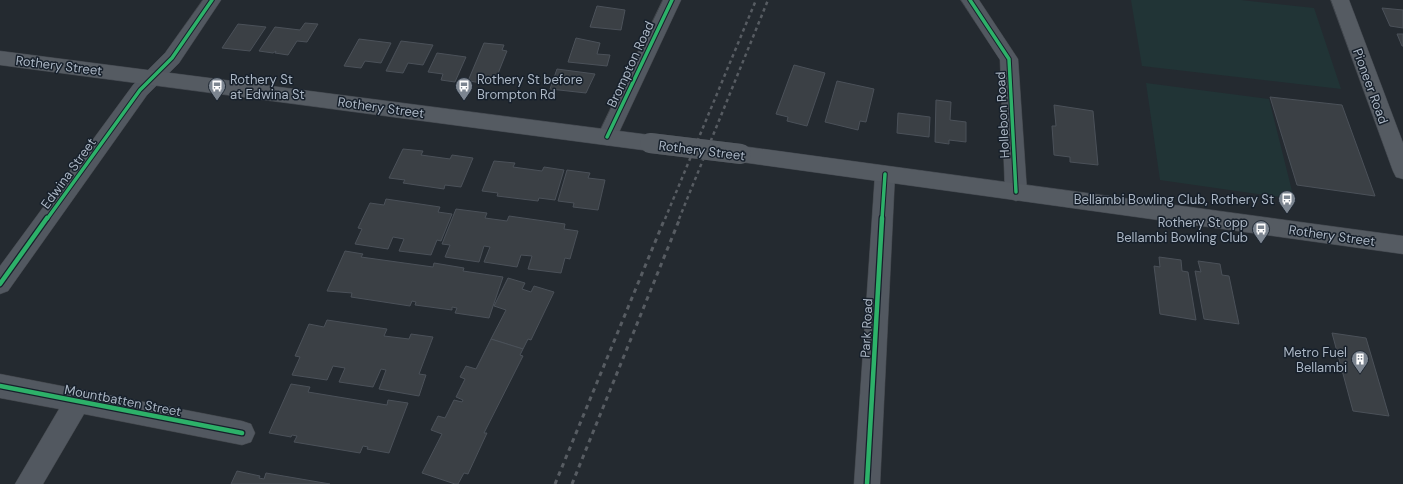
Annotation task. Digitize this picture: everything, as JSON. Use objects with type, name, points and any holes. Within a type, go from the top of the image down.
[{"type":"main road","name":"Pioneer Road","points":[[1340,0],[1403,171]]},
{"type":"main road","name":"Rothery Street","points":[[0,58],[741,154],[1403,245]]},
{"type":"street","name":"Edwina Street","points":[[0,284],[140,90],[172,58],[212,0]]},
{"type":"street","name":"Brompton Road","points":[[607,137],[672,0]]},
{"type":"street","name":"Hollebon Road","points":[[970,0],[1009,59],[1016,192]]},
{"type":"street","name":"Park Road","points":[[867,484],[885,174]]},
{"type":"street","name":"Mountbatten Street","points":[[0,386],[242,434]]},
{"type":"street","points":[[28,484],[78,401]]},
{"type":"shaded area","points":[[1131,0],[1241,0],[1314,8],[1341,89],[1142,66]]},
{"type":"shaded area","points":[[1146,83],[1269,99],[1294,199],[1160,180]]},
{"type":"building","points":[[597,6],[625,10],[621,30],[590,27]]},
{"type":"building","points":[[1382,8],[1403,10],[1403,28],[1390,26]]},
{"type":"building","points":[[305,23],[318,24],[307,42],[297,41],[288,55],[275,53],[276,51],[273,53],[259,51],[275,27],[300,30]]},
{"type":"building","points":[[238,24],[266,27],[250,51],[222,48]]},
{"type":"building","points":[[1397,34],[1403,34],[1403,46],[1402,46]]},
{"type":"building","points":[[576,38],[600,43],[597,54],[610,55],[607,66],[568,62]]},
{"type":"building","points":[[359,39],[391,43],[381,63],[365,61],[361,68],[344,66]]},
{"type":"building","points":[[401,41],[433,45],[423,65],[408,63],[403,73],[386,71]]},
{"type":"building","points":[[484,43],[504,45],[502,50],[507,51],[495,81],[484,80],[483,83],[468,81]]},
{"type":"building","points":[[437,53],[466,57],[455,82],[441,80],[443,74],[428,72]]},
{"type":"building","points":[[794,65],[825,73],[807,126],[787,121],[788,117],[776,114]]},
{"type":"building","points":[[557,69],[595,74],[586,93],[550,89]]},
{"type":"building","points":[[837,81],[874,89],[866,122],[860,121],[858,130],[825,122]]},
{"type":"building","points":[[1270,97],[1342,105],[1375,196],[1297,185]]},
{"type":"building","points":[[936,100],[951,102],[950,120],[966,122],[966,142],[949,140],[949,144],[935,142]]},
{"type":"building","points":[[1054,105],[1093,111],[1098,165],[1070,162],[1070,157],[1054,155],[1052,126],[1056,126]]},
{"type":"building","points":[[898,113],[930,117],[929,137],[897,133]]},
{"type":"building","points":[[403,149],[423,151],[421,155],[450,159],[452,155],[473,158],[461,187],[445,185],[444,189],[403,183],[405,180],[389,178]]},
{"type":"building","points":[[494,161],[515,163],[513,167],[542,171],[544,167],[564,170],[555,200],[539,198],[538,201],[497,196],[498,193],[482,191]]},
{"type":"building","points":[[567,170],[590,173],[588,178],[605,180],[598,210],[573,207],[574,203],[558,201]]},
{"type":"building","points":[[386,199],[440,207],[438,212],[452,214],[441,241],[437,240],[431,255],[399,251],[404,239],[393,237],[388,249],[355,244],[362,229],[358,228],[370,203],[384,205]]},
{"type":"building","points":[[456,209],[487,213],[485,218],[507,221],[509,216],[565,224],[564,229],[578,231],[570,259],[565,258],[561,273],[528,269],[532,256],[521,255],[517,267],[484,262],[490,247],[484,246],[479,262],[445,257],[450,245],[442,244]]},
{"type":"building","points":[[345,251],[363,254],[361,257],[433,267],[434,263],[464,268],[463,271],[503,277],[489,318],[455,313],[457,308],[452,307],[452,310],[415,305],[416,302],[412,301],[410,306],[351,297],[352,293],[327,291]]},
{"type":"building","points":[[1159,257],[1181,260],[1182,271],[1188,272],[1196,320],[1160,314],[1154,266],[1160,267]]},
{"type":"building","points":[[1198,261],[1220,264],[1222,275],[1229,276],[1239,324],[1204,319],[1195,271],[1201,272]]},
{"type":"building","points":[[508,278],[525,283],[522,289],[531,292],[534,286],[554,292],[531,340],[528,339],[523,349],[491,339],[506,310],[494,306]]},
{"type":"building","points":[[327,320],[387,329],[384,336],[409,339],[411,334],[433,337],[419,374],[426,375],[419,396],[379,389],[386,370],[381,369],[373,387],[339,382],[345,368],[333,366],[327,380],[292,375],[300,357],[295,356],[309,324],[324,327]]},
{"type":"building","name":"Metro Fuel Bellambi","points":[[1332,333],[1366,338],[1389,416],[1353,411]]},
{"type":"building","points":[[491,339],[523,349],[520,355],[523,356],[484,433],[487,433],[468,474],[464,473],[458,484],[455,484],[422,473],[442,434],[431,430],[438,416],[445,418],[454,400],[462,402],[463,400],[456,397],[465,379],[460,377],[466,366],[476,369]]},
{"type":"building","points":[[291,384],[310,387],[308,392],[387,405],[388,400],[408,403],[389,453],[367,449],[368,447],[363,446],[360,453],[294,442],[297,436],[292,435],[291,437],[269,433]]},
{"type":"building","points":[[237,471],[260,476],[259,478],[264,479],[266,473],[330,484],[231,484]]},
{"type":"railway","points":[[665,219],[756,0]]},
{"type":"railway","points":[[679,219],[768,0]]},
{"type":"railway","points":[[555,484],[665,218]]},
{"type":"railway","points":[[572,484],[680,218]]},
{"type":"cycle path","points":[[0,284],[140,90],[172,58],[212,0]]},
{"type":"cycle path","points":[[607,137],[672,0]]},
{"type":"cycle path","points":[[970,0],[1009,59],[1016,192]]},
{"type":"cycle path","points":[[867,484],[885,174]]},
{"type":"cycle path","points":[[0,386],[242,433]]},
{"type":"place","name":"Rothery St at Edwina St","points":[[217,101]]},
{"type":"place","name":"Rothery St before Brompton Rd","points":[[464,101]]},
{"type":"place","name":"Bellambi Bowling Club, Rothery St","points":[[1287,214]]},
{"type":"place","name":"Rothery St opp Bellambi Bowling Club","points":[[1261,244]]},
{"type":"place","name":"Metro Fuel Bellambi","points":[[1360,374]]}]
